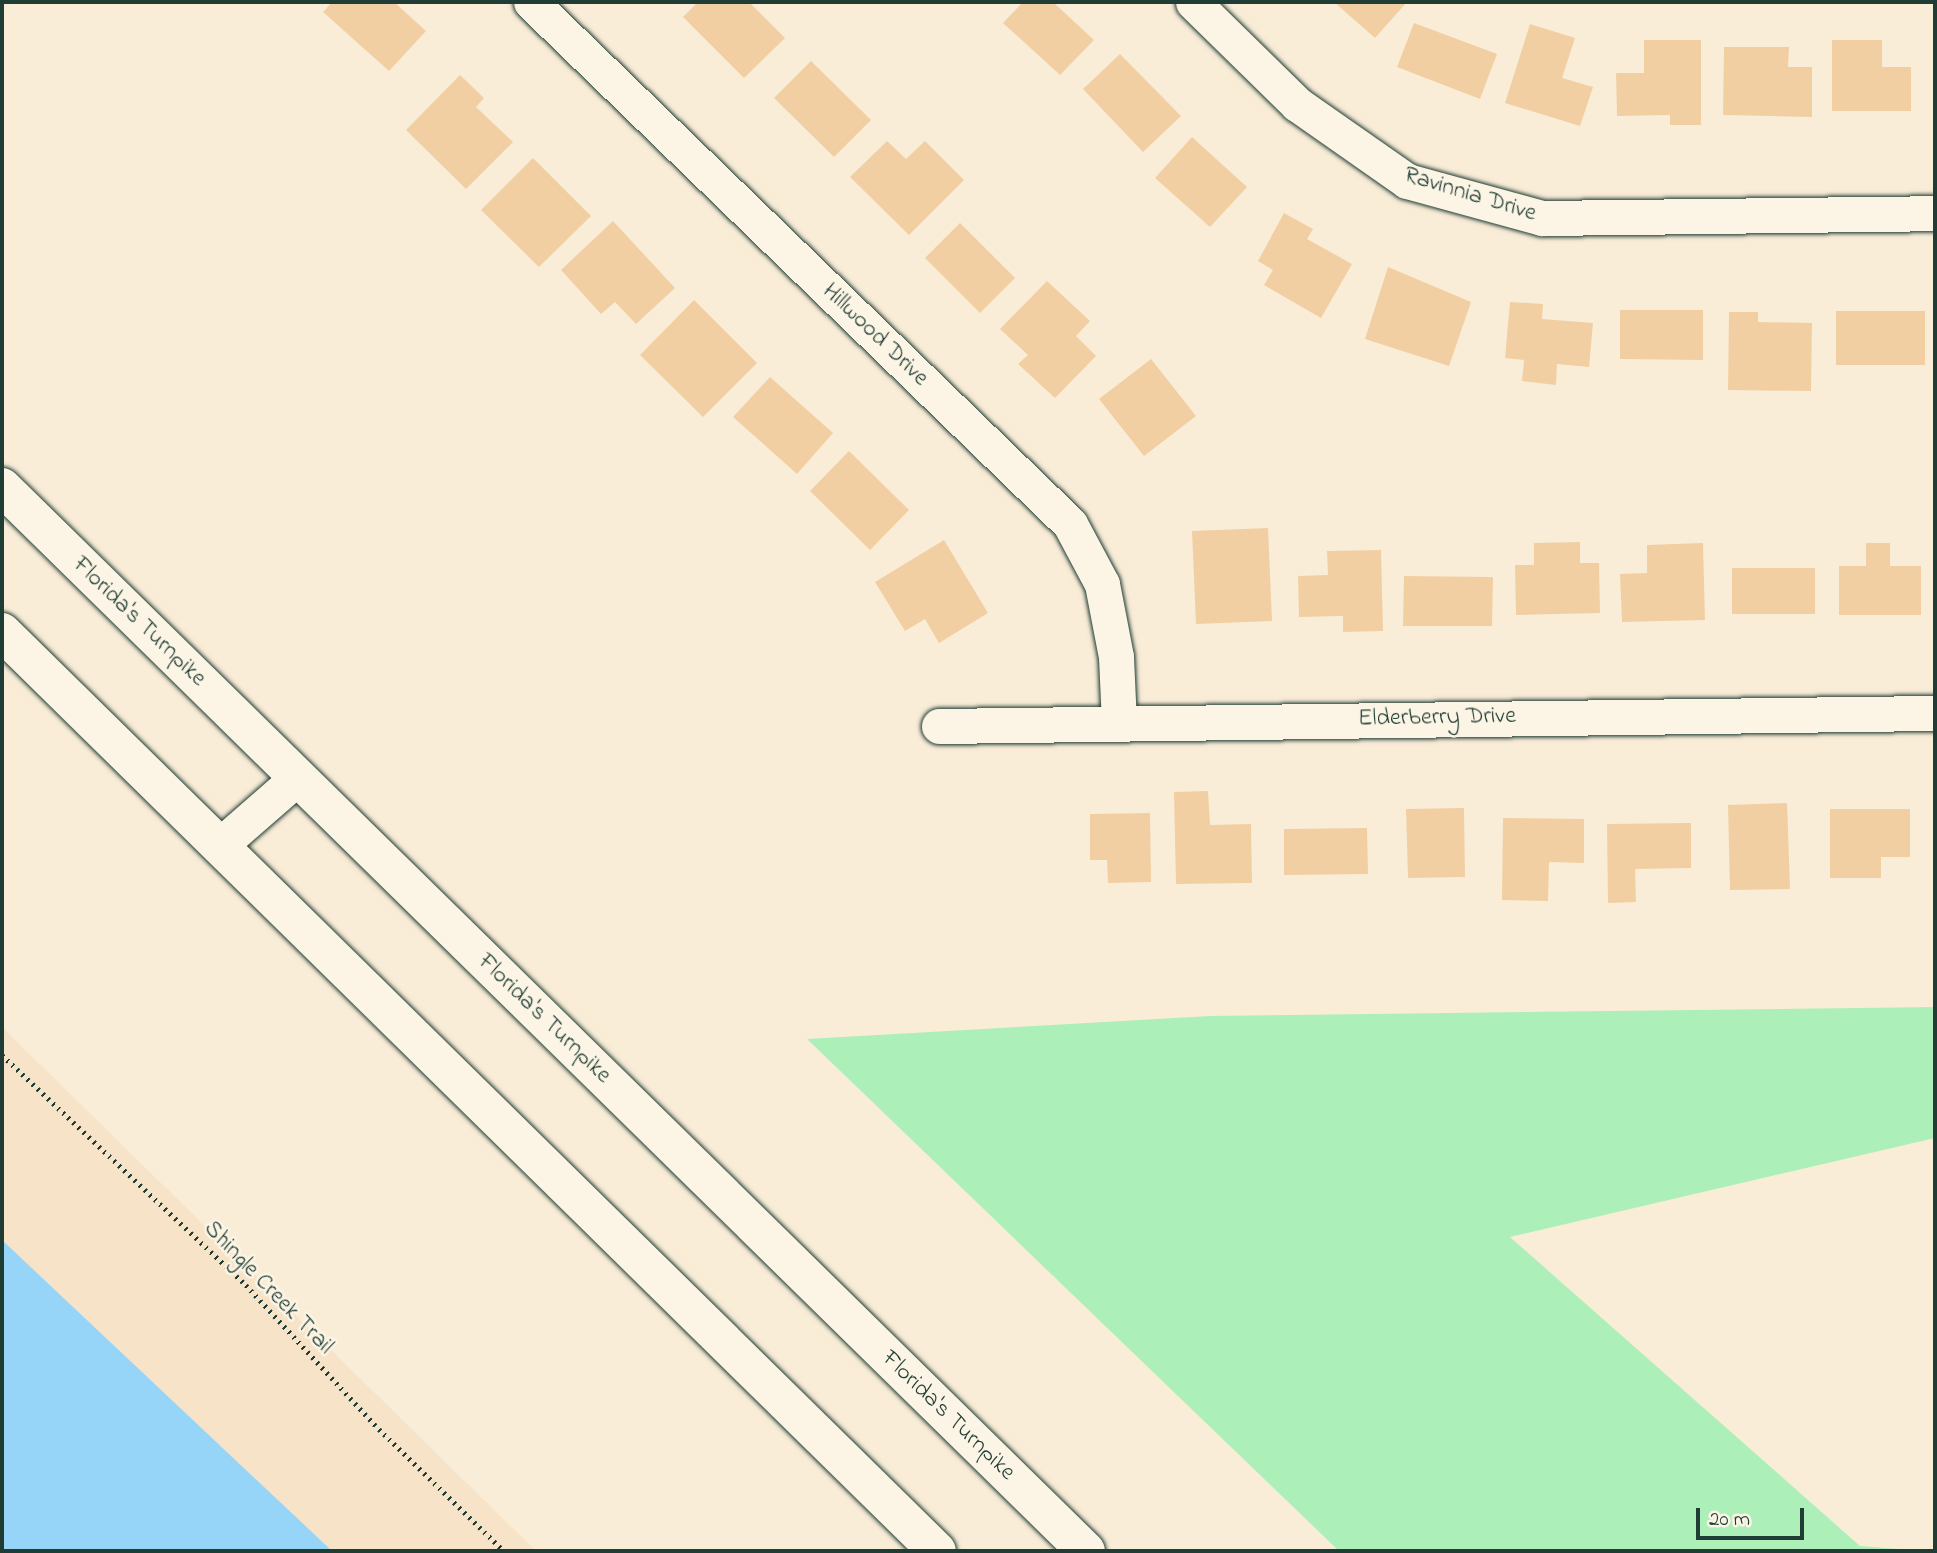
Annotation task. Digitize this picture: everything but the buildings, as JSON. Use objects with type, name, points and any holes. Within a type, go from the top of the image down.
[{"type":"highway","name":"Florida's Turnpike","points":[[2,487],[1086,1551]]},
{"type":"highway","points":[[2,632],[937,1551]]},
{"type":"street","name":"Ravinnia Drive","points":[[1193,2],[1297,104],[1407,181],[1542,218],[1935,213]]},
{"type":"street","name":"Hillwood Drive","points":[[551,8],[1070,524],[1102,584],[1116,657],[1119,722]]},
{"type":"street","name":"Elderberry Drive","points":[[939,726],[1935,713]]},
{"type":"street","points":[[219,846],[298,777]]},
{"type":"path","name":"Shingle Creek Trail","points":[[2,1055],[246,1285],[379,1429],[504,1551]]},
{"type":"shaded area","points":[[2,1027],[536,1551],[2,1551]]},
{"type":"green space","points":[[1935,1007],[1935,1138],[1510,1237],[1860,1546],[1925,1551],[1339,1551],[807,1039],[1210,1016]]},
{"type":"water","points":[[2,1240],[332,1551],[2,1551]]}]
